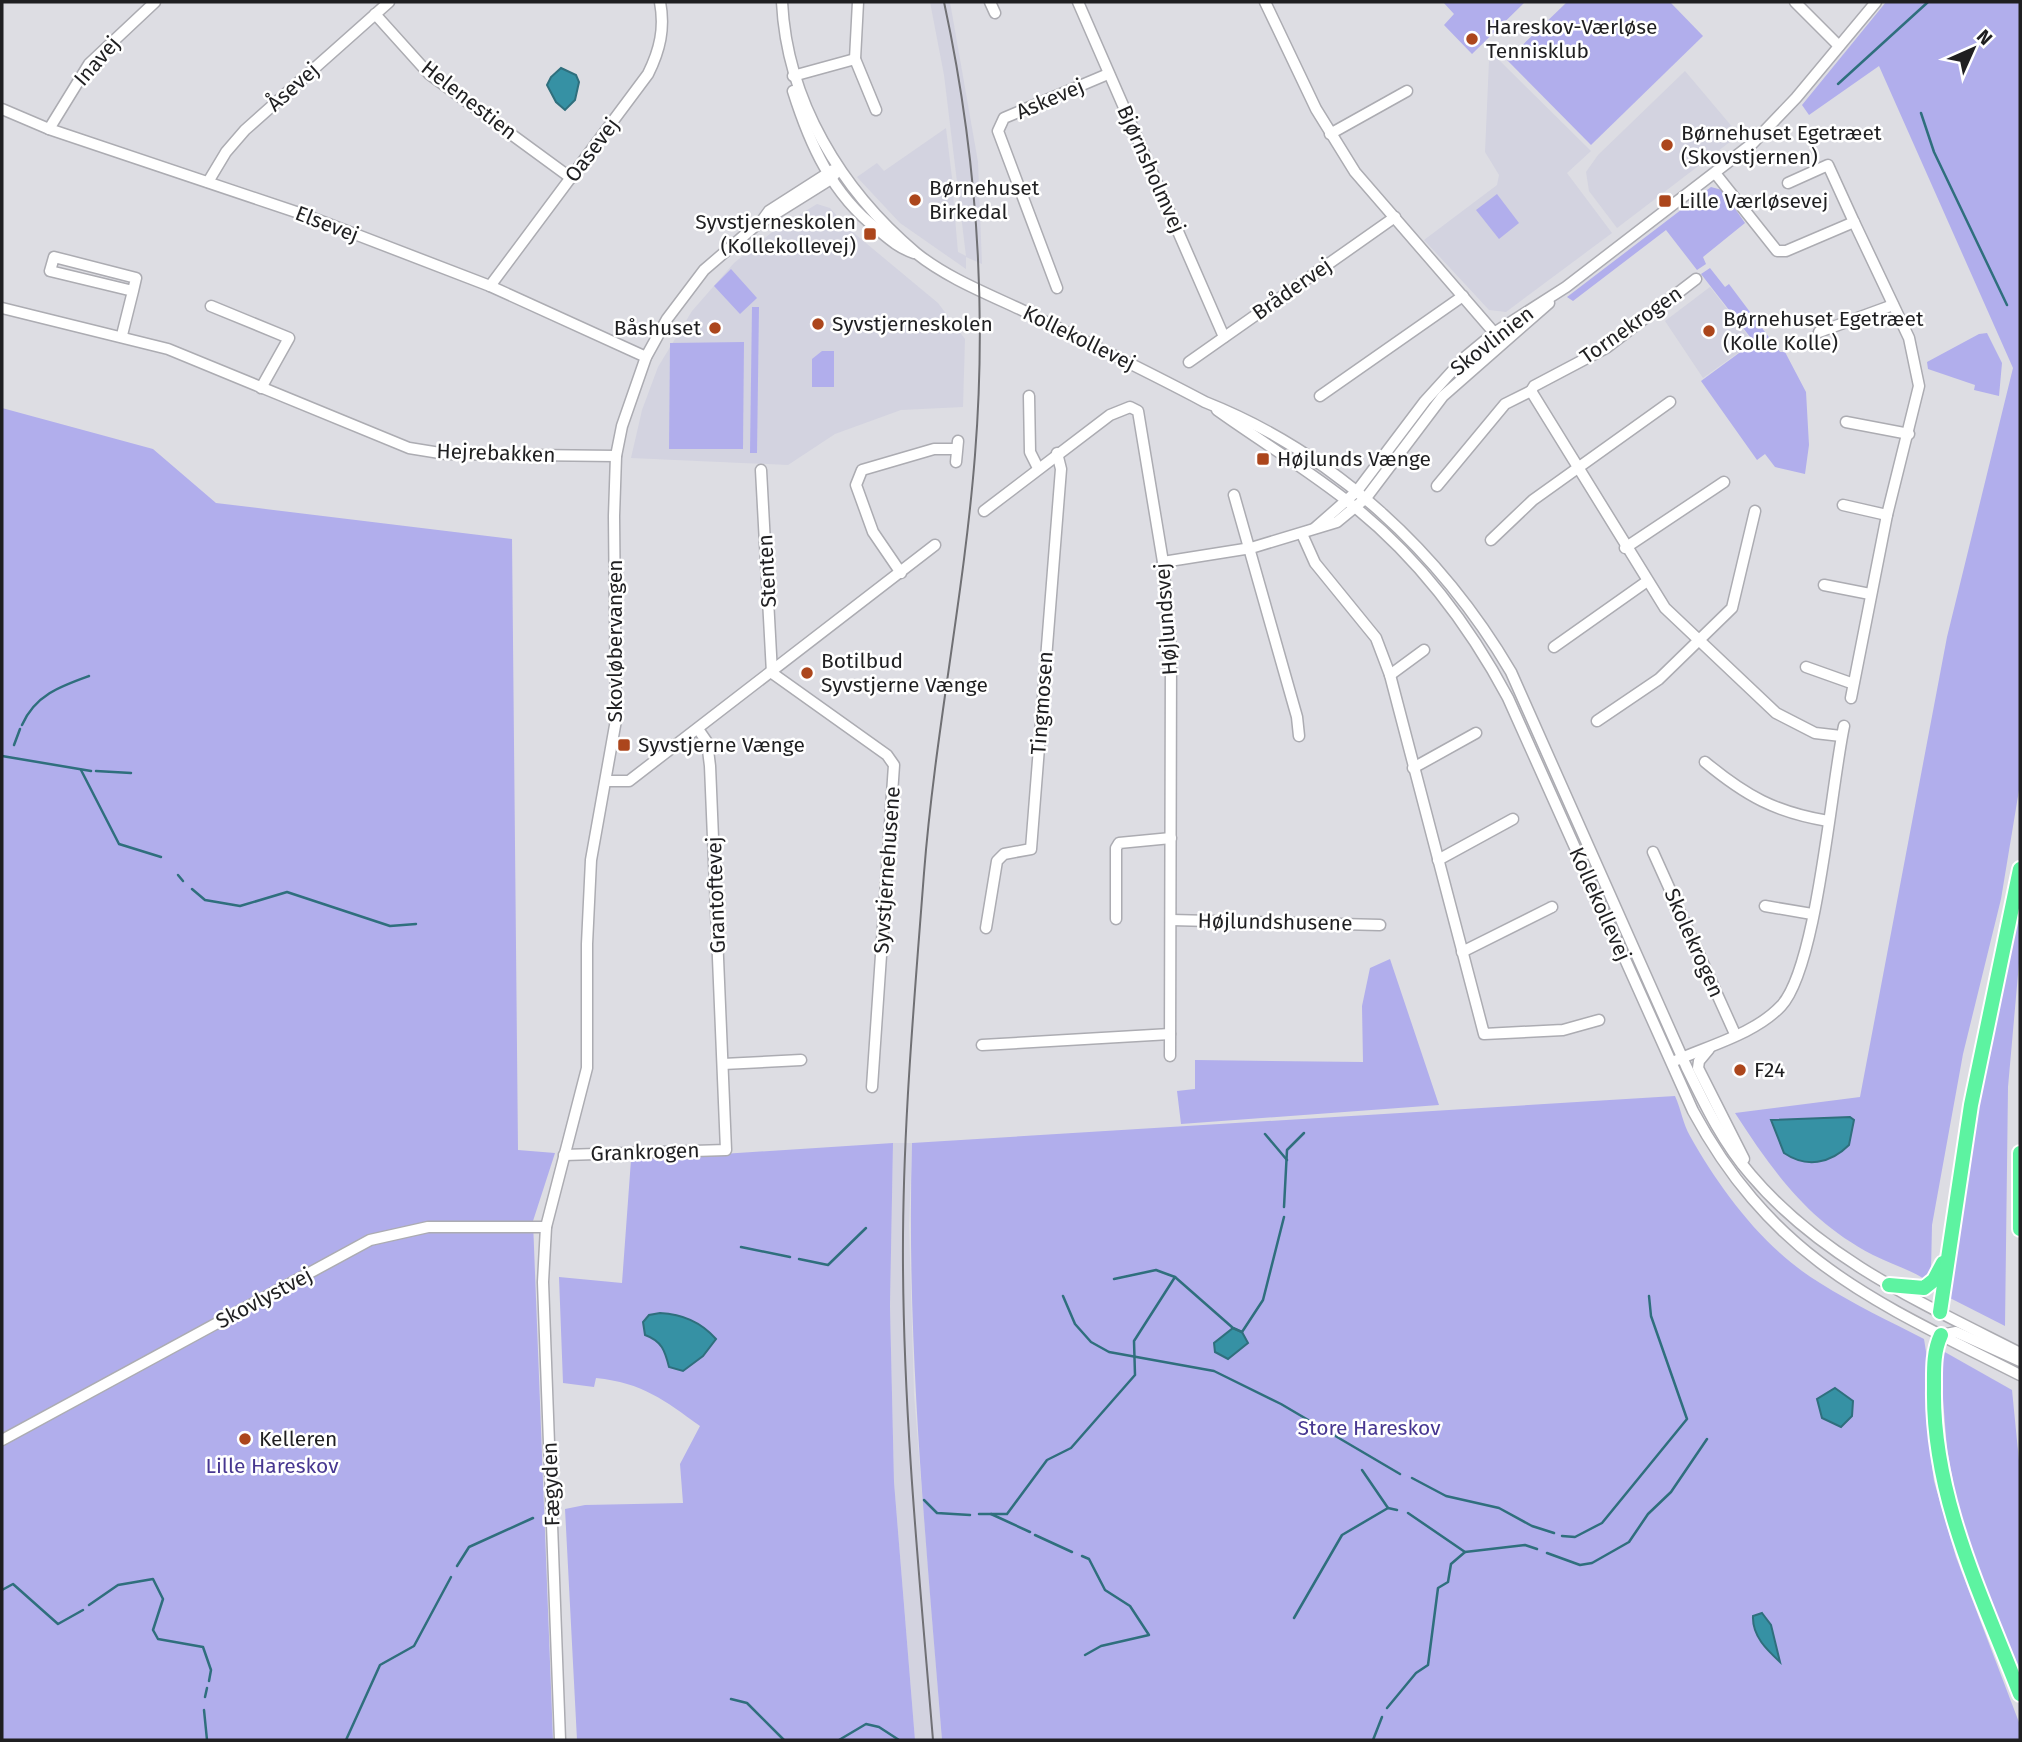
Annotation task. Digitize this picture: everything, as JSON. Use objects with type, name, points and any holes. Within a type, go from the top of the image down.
[{"type":"highway","points":[[1940,1312],[1973,1093],[2020,869]]},
{"type":"highway","points":[[2020,1153],[2020,1229]]},
{"type":"highway","points":[[1889,1285],[1924,1288],[1934,1280],[1947,1255]]},
{"type":"highway","points":[[1941,1335],[1934,1356],[1939,1459],[1953,1518],[2020,1694]]},
{"type":"street","name":"Inavej","points":[[49,129],[89,64],[155,2]]},
{"type":"street","name":"Åsevej","points":[[208,182],[226,152],[245,130],[389,2]]},
{"type":"street","name":"Oasevej","points":[[490,286],[652,66],[663,27],[660,2]]},
{"type":"street","name":"Kollekollevej","points":[[782,2],[793,91],[803,121],[829,175],[864,219],[902,249],[917,254],[978,289],[1240,416],[1289,443],[1361,495],[1430,559],[1480,623],[1511,672],[1682,1058],[1712,1119],[1751,1175],[1823,1242],[1889,1285],[2020,1353]]},
{"type":"street","points":[[858,2],[855,59],[876,110]]},
{"type":"street","points":[[990,2],[995,13]]},
{"type":"street","name":"Bjørnsholmvej","points":[[1078,2],[1224,337]]},
{"type":"street","points":[[1265,2],[1330,134],[1356,172],[1502,342]]},
{"type":"street","points":[[1795,2],[1839,46]]},
{"type":"street","name":"Skovlinien","points":[[1361,495],[1452,369],[1494,333],[1566,286],[1716,173],[1771,126],[1876,2]]},
{"type":"street","name":"Helenestien","points":[[375,14],[429,74],[571,178]]},
{"type":"street","points":[[793,76],[855,59]]},
{"type":"street","name":"Askevej","points":[[1056,288],[998,131],[999,124],[1004,118],[1108,74]]},
{"type":"street","name":"Kollekollevej","points":[[793,76],[839,169],[876,214],[917,254]]},
{"type":"street","points":[[1330,134],[1407,91]]},
{"type":"street","name":"Elsevej","points":[[2,109],[49,129],[308,216],[490,286],[646,357]]},
{"type":"street","points":[[1788,183],[1828,165],[1909,338],[1919,386],[1909,434],[1886,515],[1851,698]]},
{"type":"street","name":"Skovløbervangen","points":[[545,1227],[587,1068],[587,944],[592,860],[608,781],[616,720],[616,456],[629,403],[646,357],[667,319],[704,270],[728,247],[761,223],[769,211],[839,169]]},
{"type":"street","points":[[1716,173],[1773,248],[1781,252],[1854,222]]},
{"type":"street","name":"Brådervej","points":[[1189,362],[1395,217]]},
{"type":"street","points":[[122,335],[133,291],[136,278],[54,257],[50,271],[133,291]]},
{"type":"street","name":"Tornekrogen","points":[[1437,486],[1505,404],[1606,348],[1696,279]]},
{"type":"street","name":"Skovlinien","points":[[1351,504],[1443,396],[1566,286]]},
{"type":"street","points":[[1320,397],[1463,296]]},
{"type":"street","points":[[1819,332],[1893,305]]},
{"type":"street","points":[[211,306],[289,338],[261,388]]},
{"type":"street","name":"Hejrebakken","points":[[2,308],[122,335],[168,349],[383,439],[427,452],[616,456]]},
{"type":"street","points":[[1531,391],[1625,548],[1665,608],[1776,713],[1815,733],[1842,731],[1812,914],[1800,974],[1793,990],[1770,1017],[1671,1063]]},
{"type":"street","points":[[1029,396],[1030,452],[1038,468]]},
{"type":"street","name":"Kollekollevej","points":[[1205,401],[1351,504],[1420,568],[1456,612],[1488,660],[1524,734],[1699,1121],[1725,1164],[1781,1231],[1834,1275],[1941,1335],[2020,1375]]},
{"type":"street","points":[[1491,540],[1534,500],[1670,402]]},
{"type":"street","name":"Højlundsvej","points":[[1057,453],[1110,415],[1135,407],[1139,416],[1163,562],[1171,650],[1170,1056]]},
{"type":"street","points":[[1846,422],[1909,434]]},
{"type":"street","points":[[901,573],[873,532],[856,485],[857,477],[862,470],[933,449],[957,445],[956,461]]},
{"type":"street","points":[[984,511],[1057,453]]},
{"type":"street","name":"Tingmosen","points":[[986,928],[997,861],[1004,854],[1031,849],[1061,469],[1057,453]]},
{"type":"street","name":"Stenten","points":[[761,470],[772,673]]},
{"type":"street","points":[[1625,548],[1724,482]]},
{"type":"street","points":[[1234,495],[1297,717],[1299,736]]},
{"type":"street","points":[[1163,562],[1251,548],[1302,534],[1351,504]]},
{"type":"street","points":[[1843,505],[1886,515]]},
{"type":"street","points":[[1597,721],[1659,679],[1732,608],[1755,511]]},
{"type":"street","points":[[1302,534],[1315,563],[1376,638],[1390,675],[1484,1034],[1563,1030],[1600,1020]]},
{"type":"street","points":[[608,781],[629,781],[935,545]]},
{"type":"street","points":[[1553,647],[1646,582]]},
{"type":"street","points":[[1824,585],[1870,594]]},
{"type":"street","points":[[1390,675],[1424,650]]},
{"type":"street","points":[[1806,667],[1852,683]]},
{"type":"street","name":"Syvstjernehusene","points":[[772,673],[887,755],[894,765],[872,1087]]},
{"type":"street","name":"Grantoftevej","points":[[698,729],[707,742],[710,766],[726,1150]]},
{"type":"street","points":[[1413,768],[1476,733]]},
{"type":"street","points":[[1705,762],[1763,804],[1797,816],[1828,821]]},
{"type":"street","points":[[1438,860],[1513,819]]},
{"type":"street","points":[[1116,919],[1116,848],[1119,843],[1171,838]]},
{"type":"street","name":"Skolekrogen","points":[[1653,852],[1735,1034]]},
{"type":"street","points":[[1765,906],[1812,914]]},
{"type":"street","points":[[1462,952],[1552,908]]},
{"type":"street","name":"Højlundshusene","points":[[1171,920],[1380,925]]},
{"type":"street","points":[[982,1045],[1170,1034]]},
{"type":"street","points":[[1715,1043],[1702,1055],[1698,1068],[1751,1175]]},
{"type":"street","points":[[723,1065],[801,1060]]},
{"type":"street","name":"Grankrogen","points":[[564,1155],[726,1150]]},
{"type":"street","name":"Skovlystvej","points":[[2,1440],[370,1240],[428,1227],[545,1227]]},
{"type":"street","name":"Fægyden","points":[[545,1227],[542,1282],[560,1740]]},
{"type":"street","points":[[1940,1312],[1941,1335],[1956,1332],[2020,1361]]},
{"type":"shaded area","points":[[930,2],[950,2],[978,162],[982,264],[966,257],[966,269],[900,223],[857,177],[877,163],[884,171],[946,128],[953,186],[957,189],[953,194],[958,252],[966,256],[944,75]]},
{"type":"shaded area","points":[[1495,56],[1591,151],[1567,173],[1612,233],[1506,312],[1489,310],[1424,240],[1497,185],[1499,175],[1485,152],[1489,60]]},
{"type":"shaded area","points":[[561,68],[576,75],[579,82],[575,100],[565,110],[556,102],[547,85]]},
{"type":"shaded area","name":"Børnehuset Egetræet (Skovstjernen)","points":[[1685,71],[1739,135],[1617,228],[1589,191],[1586,172],[1598,155]]},
{"type":"shaded area","name":"Syvstjerneskolen","points":[[817,204],[830,208],[849,229],[938,303],[965,339],[963,407],[901,410],[835,434],[788,465],[631,458],[642,410],[658,367],[692,311],[734,263],[776,229]]},
{"type":"shaded area","name":"Børnehuset Egetræet (Kolle Kolle)","points":[[1710,287],[1753,342],[1703,378],[1665,321]]},
{"type":"shaded area","points":[[1850,1117],[1854,1120],[1849,1145],[1834,1156],[1818,1162],[1801,1161],[1784,1153],[1771,1120]]},
{"type":"shaded area","points":[[893,1143],[912,1143],[909,1226],[914,1394],[942,1740],[915,1740],[894,1482],[890,1306]]},
{"type":"shaded area","points":[[660,1313],[691,1320],[716,1339],[703,1356],[683,1371],[669,1367],[662,1347],[645,1335],[643,1322],[649,1315]]},
{"type":"shaded area","points":[[1233,1328],[1242,1332],[1248,1343],[1228,1359],[1215,1352],[1214,1343]]},
{"type":"shaded area","points":[[1835,1388],[1853,1401],[1852,1416],[1841,1427],[1822,1418],[1817,1399]]},
{"type":"shaded area","points":[[1762,1613],[1771,1625],[1780,1662],[1765,1647],[1755,1630],[1753,1616]]},
{"type":"green space","name":"Hareskov-Værløse Tennisklub","points":[[1443,2],[1525,2],[1472,54],[1444,25],[1454,14]]},
{"type":"green space","points":[[1567,2],[1670,2],[1703,36],[1591,145],[1507,60]]},
{"type":"green space","points":[[1886,2],[2020,2],[2020,784],[2001,899],[1963,1054],[1932,1225],[1931,1271],[1926,1280],[1873,1255],[1829,1227],[1794,1194],[1735,1113],[1860,1097],[1947,637],[2013,368],[1879,66],[1809,115],[1802,105]]},
{"type":"green space","points":[[1711,187],[1722,190],[1745,223],[1703,257],[1706,264],[1697,270],[1666,230],[1573,301],[1567,297]]},
{"type":"green space","points":[[1497,194],[1519,223],[1499,239],[1476,210]]},
{"type":"green space","points":[[1710,268],[1725,287],[1729,284],[1780,352],[1785,352],[1806,392],[1809,445],[1805,474],[1775,467],[1765,454],[1757,460],[1701,381],[1754,342],[1701,274]]},
{"type":"green space","points":[[731,269],[757,298],[740,314],[714,286]]},
{"type":"green space","points":[[752,307],[759,307],[757,453],[750,453]]},
{"type":"green space","points":[[1987,333],[2002,363],[1999,396],[1974,390],[1975,385],[1928,369],[1927,362],[1979,334]]},
{"type":"green space","points":[[744,342],[743,449],[669,449],[670,343]]},
{"type":"green space","points":[[822,351],[834,351],[834,387],[812,387],[812,359]]},
{"type":"green space","name":"Lille Hareskov","points":[[2,408],[153,449],[216,503],[512,539],[518,1150],[555,1153],[533,1221],[553,1740],[2,1740]]},
{"type":"green space","points":[[2020,899],[2020,952],[2008,1087],[2005,1326],[1948,1297],[1971,1105]]},
{"type":"green space","points":[[1390,959],[1439,1105],[1181,1124],[1177,1091],[1195,1089],[1195,1060],[1363,1062],[1362,1006],[1370,968]]},
{"type":"green space","name":"Store Hareskov","points":[[1675,1096],[1688,1131],[1716,1178],[1746,1218],[1781,1254],[1820,1283],[1924,1339],[1928,1364],[1927,1427],[1934,1481],[1956,1557],[2020,1725],[2020,1740],[942,1740],[915,1367],[912,1143]]},
{"type":"green space","points":[[893,1143],[890,1306],[894,1482],[915,1740],[577,1740],[565,1509],[585,1505],[683,1503],[680,1464],[700,1426],[652,1394],[627,1384],[596,1378],[594,1387],[563,1383],[559,1277],[622,1283],[631,1160]]},
{"type":"green space","points":[[1943,1351],[2012,1390],[2020,1471],[2020,1678],[1961,1524],[1947,1449],[1940,1362]]},
{"type":"waterway","points":[[1838,84],[1928,2]]},
{"type":"waterway","points":[[1921,113],[1934,152],[2007,305]]},
{"type":"waterway","points":[[22,725],[34,706],[50,693],[89,676]]},
{"type":"waterway","points":[[14,745],[20,729]]},
{"type":"waterway","points":[[2,756],[91,771]]},
{"type":"waterway","points":[[81,770],[119,844],[161,857]]},
{"type":"waterway","points":[[96,771],[131,773]]},
{"type":"waterway","points":[[178,875],[183,881]]},
{"type":"waterway","points":[[192,889],[205,900],[240,906],[287,892],[390,926],[416,924]]},
{"type":"waterway","points":[[1284,1207],[1287,1150],[1304,1133]]},
{"type":"waterway","points":[[1265,1134],[1287,1160]]},
{"type":"waterway","points":[[979,1514],[1007,1514],[1047,1460],[1071,1448],[1135,1375],[1134,1341],[1175,1277],[1233,1328],[1242,1332],[1263,1300],[1284,1217]]},
{"type":"waterway","points":[[799,1259],[828,1265],[866,1228]]},
{"type":"waterway","points":[[741,1247],[790,1257]]},
{"type":"waterway","points":[[1114,1279],[1156,1270],[1175,1277]]},
{"type":"waterway","points":[[1063,1296],[1075,1324],[1091,1342],[1109,1352],[1214,1371],[1281,1404],[1400,1474]]},
{"type":"waterway","points":[[1562,1536],[1575,1537],[1602,1523],[1687,1419],[1651,1316],[1649,1296]]},
{"type":"waterway","points":[[1547,1553],[1580,1565],[1592,1563],[1629,1542],[1648,1514],[1671,1492],[1707,1439]]},
{"type":"waterway","points":[[1362,1470],[1388,1508]]},
{"type":"waterway","points":[[1412,1478],[1446,1496],[1499,1508],[1532,1526],[1554,1533]]},
{"type":"waterway","points":[[924,1500],[937,1513],[970,1515]]},
{"type":"waterway","points":[[1294,1618],[1342,1535],[1388,1508],[1397,1510]]},
{"type":"waterway","points":[[1408,1513],[1465,1552],[1525,1545],[1537,1549]]},
{"type":"waterway","points":[[991,1514],[1030,1532]]},
{"type":"waterway","points":[[457,1566],[469,1547],[533,1518]]},
{"type":"waterway","points":[[1035,1535],[1072,1552]]},
{"type":"waterway","points":[[1387,1708],[1416,1673],[1428,1665],[1438,1588],[1448,1582],[1451,1564],[1465,1552]]},
{"type":"waterway","points":[[1082,1556],[1089,1559],[1105,1590],[1130,1606],[1149,1635],[1101,1646],[1085,1655]]},
{"type":"waterway","points":[[346,1740],[380,1665],[414,1646],[451,1577]]},
{"type":"waterway","points":[[89,1605],[118,1585],[153,1579],[163,1599],[153,1630],[158,1639],[203,1647],[211,1670],[209,1681]]},
{"type":"waterway","points":[[2,1590],[13,1584],[58,1624],[83,1610]]},
{"type":"waterway","points":[[205,1697],[207,1688]]},
{"type":"waterway","points":[[731,1699],[747,1703],[784,1740]]},
{"type":"waterway","points":[[204,1710],[207,1740]]},
{"type":"waterway","points":[[1373,1740],[1382,1717]]},
{"type":"waterway","points":[[839,1740],[866,1724],[879,1727],[899,1740]]},
{"type":"tram line","points":[[933,1740],[906,1385],[904,1169],[924,873],[935,768],[970,507],[980,341],[971,171],[944,2]]},
{"type":"place","name":"Hareskov-Værløse Tennisklub","points":[[1472,39]]},
{"type":"place","name":"Børnehuset Egetræet (Skovstjernen)","points":[[1667,145]]},
{"type":"place","name":"Børnehuset Birkedal","points":[[915,200]]},
{"type":"place","name":"Lille Værløsevej","points":[[1665,201]]},
{"type":"place","name":"Syvstjerneskolen (Kollekollevej)","points":[[870,234]]},
{"type":"place","name":"Syvstjerneskolen","points":[[818,324]]},
{"type":"place","name":"Båshuset","points":[[715,328]]},
{"type":"place","name":"Børnehuset Egetræet (Kolle Kolle)","points":[[1709,331]]},
{"type":"place","name":"Højlunds Vænge","points":[[1263,459]]},
{"type":"place","name":"Botilbud Syvstjerne Vænge","points":[[807,673]]},
{"type":"place","name":"Syvstjerne Vænge","points":[[624,745]]},
{"type":"place","name":"F24","points":[[1740,1070]]},
{"type":"place","name":"Kelleren","points":[[245,1439]]}]
